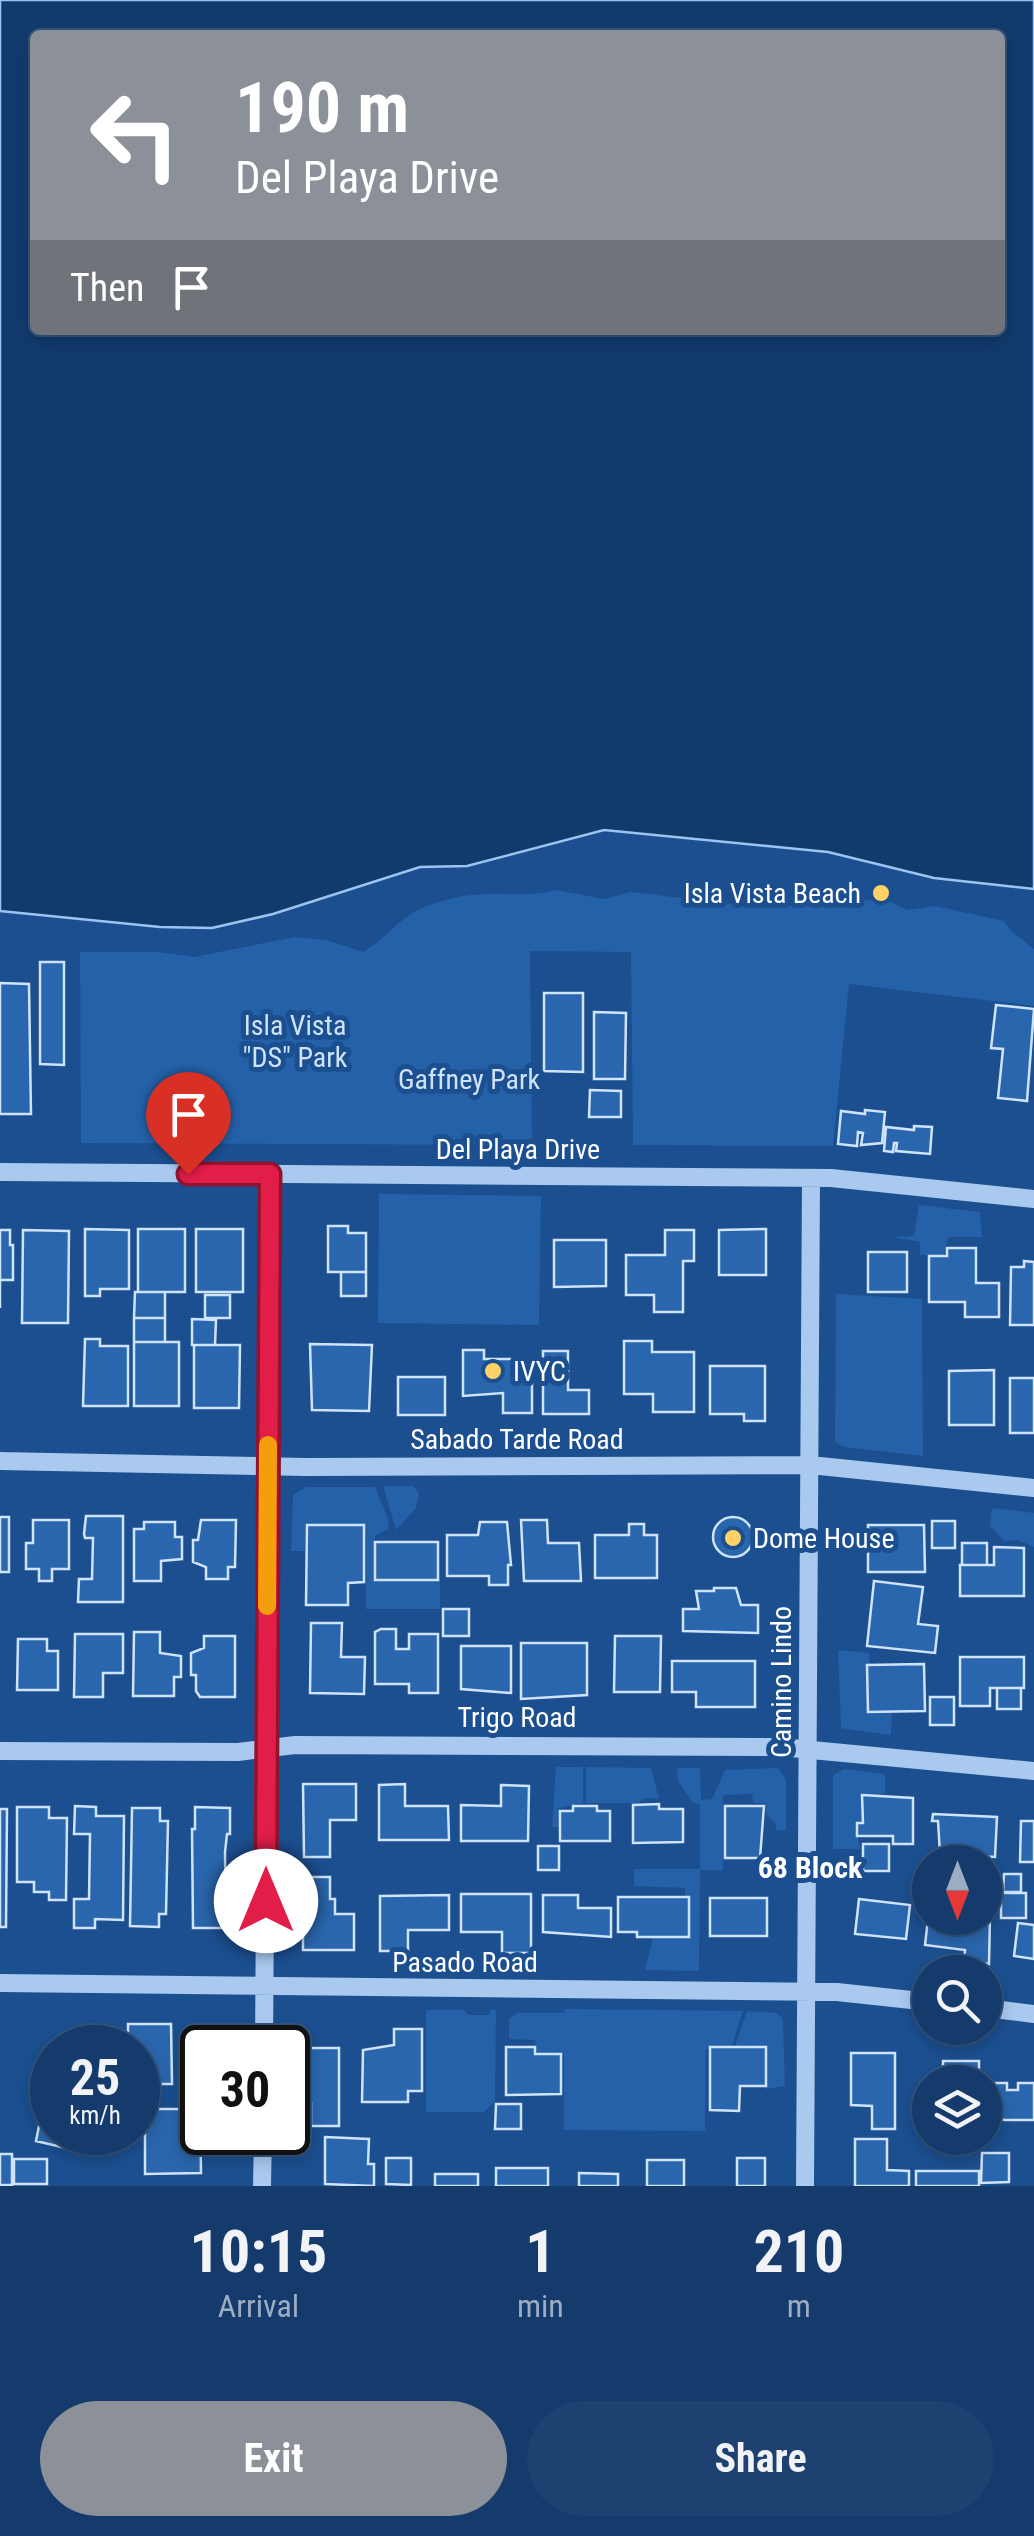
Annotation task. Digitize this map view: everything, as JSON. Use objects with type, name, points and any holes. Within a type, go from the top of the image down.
[{"type":"street","name":"Del Playa Drive","points":[[0,1172],[811,1178],[1034,1198]]},
{"type":"street","points":[[265,2025],[270,1174]]},
{"type":"street","name":"Camino Lindo","points":[[805,2186],[811,1178]]},
{"type":"street","name":"Sabado Tarde Road","points":[[0,1461],[268,1465],[810,1464],[1034,1488]]},
{"type":"street","name":"Trigo Road","points":[[0,1751],[266,1749],[295,1745],[808,1748],[1034,1771]]},
{"type":"street","name":"Pasado Road","points":[[0,1983],[806,1992],[912,2001]]},
{"type":"street","points":[[1002,2010],[1034,2014]]},
{"type":"street","points":[[262,2155],[262,2186]]},
{"type":"green space","points":[[556,890],[604,899],[631,892],[767,908],[884,899],[908,910],[935,906],[1004,921],[1034,949],[1034,1006],[849,984],[833,1146],[633,1145],[631,952],[530,951],[532,1145],[81,1143],[80,952],[158,952],[194,957],[295,937],[326,940],[363,952],[412,913],[437,903],[471,895]]},
{"type":"green space","points":[[379,1194],[541,1196],[539,1325],[378,1323]]},
{"type":"green space","points":[[919,1205],[980,1212],[982,1237],[948,1237],[944,1255],[920,1255],[920,1242],[892,1237],[914,1236]]},
{"type":"green space","points":[[836,1294],[922,1299],[923,1456],[844,1447],[835,1442]]},
{"type":"green space","points":[[383,1486],[413,1486],[419,1493],[416,1508],[396,1530]]},
{"type":"green space","points":[[306,1487],[375,1487],[389,1521],[388,1529],[375,1536],[375,1579],[440,1579],[440,1609],[366,1609],[366,1533],[306,1533],[305,1551],[291,1551],[293,1495]]},
{"type":"green space","points":[[992,1508],[1034,1513],[1034,1547],[1018,1540],[1004,1541],[990,1526]]},
{"type":"green space","points":[[838,1650],[869,1653],[871,1708],[892,1709],[891,1735],[841,1728]]},
{"type":"green space","points":[[556,1767],[583,1767],[583,1803],[559,1808],[559,1827],[552,1827]]},
{"type":"green space","points":[[586,1767],[651,1768],[659,1799],[586,1803]]},
{"type":"green space","points":[[677,1768],[700,1768],[701,1800],[712,1799],[725,1770],[778,1768],[786,1780],[786,1830],[776,1830],[776,1824],[766,1814],[766,1803],[753,1803],[752,1794],[723,1795],[723,1870],[700,1870],[699,1971],[645,1970],[654,1934],[686,1933],[685,1888],[634,1886],[634,1869],[700,1869],[700,1804],[693,1803],[678,1781]]},
{"type":"green space","points":[[844,1769],[885,1774],[885,1794],[862,1795],[862,1822],[856,1823],[860,1849],[833,1849],[833,1779],[834,1774]]},
{"type":"green space","points":[[565,2009],[743,2011],[731,2049],[706,2049],[705,2131],[564,2130],[564,2056],[537,2055],[535,2040],[509,2039],[509,2019],[517,2013],[564,2013]]},
{"type":"green space","points":[[426,2010],[464,2010],[468,2015],[489,2015],[496,2010],[495,2101],[484,2112],[426,2112]]},
{"type":"green space","points":[[747,2011],[776,2013],[783,2018],[785,2086],[765,2089],[764,2049],[734,2049]]},
{"type":"shaded area","points":[[0,0],[1034,0],[1034,889],[934,878],[828,852],[604,830],[467,866],[420,867],[273,914],[212,928],[160,927],[0,911]]},
{"type":"building","points":[[40,962],[64,962],[64,1065],[40,1064]]},
{"type":"building","points":[[0,983],[29,984],[31,1114],[0,1114]]},
{"type":"building","points":[[544,993],[583,993],[583,1072],[544,1071]]},
{"type":"building","points":[[996,1005],[1034,1009],[1027,1101],[998,1098],[1003,1049],[991,1048]]},
{"type":"building","points":[[594,1012],[626,1013],[625,1079],[594,1079]]},
{"type":"building","points":[[590,1090],[621,1091],[621,1117],[589,1117]]},
{"type":"building","points":[[865,1110],[885,1112],[882,1143],[861,1145],[863,1133],[858,1132],[857,1146],[838,1144],[841,1111],[865,1114]]},
{"type":"building","points":[[914,1126],[932,1127],[930,1154],[896,1151],[897,1143],[893,1152],[884,1151],[886,1127],[914,1130]]},
{"type":"building","points":[[328,1226],[348,1226],[348,1233],[366,1233],[366,1272],[328,1272]]},
{"type":"building","points":[[85,1229],[129,1230],[129,1289],[100,1289],[100,1296],[85,1296]]},
{"type":"building","points":[[138,1229],[185,1229],[185,1292],[138,1292]]},
{"type":"building","points":[[196,1229],[243,1229],[243,1292],[196,1292]]},
{"type":"building","points":[[766,1229],[766,1275],[719,1275],[719,1230]]},
{"type":"building","points":[[0,1230],[10,1230],[13,1280],[0,1280]]},
{"type":"building","points":[[23,1230],[69,1231],[68,1323],[22,1323]]},
{"type":"building","points":[[665,1230],[694,1230],[694,1261],[683,1261],[683,1312],[654,1312],[654,1295],[626,1295],[626,1255],[665,1255]]},
{"type":"building","points":[[554,1240],[606,1240],[606,1286],[554,1287]]},
{"type":"building","points":[[947,1248],[976,1248],[976,1283],[999,1283],[999,1317],[965,1317],[965,1302],[929,1302],[929,1256],[947,1256]]},
{"type":"building","points":[[868,1252],[907,1252],[907,1292],[868,1292]]},
{"type":"building","points":[[1024,1261],[1034,1262],[1034,1325],[1010,1325],[1011,1267],[1024,1267]]},
{"type":"building","points":[[341,1272],[366,1272],[366,1296],[341,1296]]},
{"type":"building","points":[[135,1292],[165,1292],[165,1318],[134,1318]]},
{"type":"building","points":[[205,1295],[230,1295],[230,1318],[205,1318]]},
{"type":"building","points":[[134,1318],[165,1318],[165,1342],[134,1342]]},
{"type":"building","points":[[192,1319],[216,1320],[215,1345],[192,1345]]},
{"type":"building","points":[[85,1339],[100,1339],[100,1346],[128,1346],[128,1406],[83,1406]]},
{"type":"building","points":[[624,1341],[652,1341],[652,1352],[694,1352],[694,1412],[653,1412],[653,1394],[624,1394]]},
{"type":"building","points":[[134,1342],[179,1342],[179,1406],[134,1406]]},
{"type":"building","points":[[310,1344],[372,1345],[369,1411],[312,1410]]},
{"type":"building","points":[[194,1345],[240,1345],[239,1408],[194,1408]]},
{"type":"building","name":"IVYC","points":[[463,1350],[484,1350],[484,1359],[523,1359],[523,1382],[532,1382],[532,1413],[503,1413],[503,1393],[463,1396]]},
{"type":"building","points":[[543,1351],[568,1351],[568,1390],[589,1390],[589,1414],[543,1414]]},
{"type":"building","points":[[710,1366],[765,1366],[765,1421],[744,1421],[744,1414],[710,1414]]},
{"type":"building","points":[[994,1370],[994,1425],[949,1425],[949,1371]]},
{"type":"building","points":[[398,1377],[445,1377],[445,1415],[398,1415]]},
{"type":"building","points":[[1010,1378],[1034,1378],[1034,1433],[1010,1433]]},
{"type":"building","points":[[86,1516],[123,1516],[123,1602],[78,1602],[79,1579],[92,1579],[93,1538],[85,1538]]},
{"type":"building","points":[[0,1517],[9,1517],[9,1572],[0,1572]]},
{"type":"building","name":"Dome House","points":[[733,1517],[747,1523],[753,1537],[747,1551],[733,1557],[719,1551],[713,1537],[719,1523]]},
{"type":"building","points":[[33,1520],[69,1520],[69,1569],[52,1569],[52,1581],[39,1581],[39,1569],[26,1569],[26,1543],[33,1543]]},
{"type":"building","points":[[201,1520],[236,1520],[235,1567],[228,1567],[228,1579],[206,1579],[206,1567],[193,1562],[193,1540],[198,1540]]},
{"type":"building","points":[[521,1520],[547,1520],[548,1543],[579,1543],[581,1581],[524,1581]]},
{"type":"building","points":[[932,1521],[955,1521],[955,1548],[932,1548]]},
{"type":"building","points":[[144,1522],[175,1522],[175,1537],[182,1537],[182,1559],[161,1561],[161,1581],[134,1581],[134,1529],[144,1529]]},
{"type":"building","points":[[480,1522],[507,1522],[511,1565],[508,1585],[489,1585],[489,1576],[447,1576],[447,1535],[478,1535]]},
{"type":"building","points":[[629,1524],[644,1524],[644,1535],[657,1535],[657,1578],[595,1578],[595,1535],[629,1535]]},
{"type":"building","points":[[307,1525],[364,1525],[364,1582],[348,1583],[348,1605],[306,1605]]},
{"type":"building","points":[[868,1525],[924,1525],[925,1572],[868,1572]]},
{"type":"building","points":[[375,1542],[438,1542],[438,1580],[375,1580]]},
{"type":"building","points":[[962,1543],[987,1543],[987,1565],[962,1565]]},
{"type":"building","points":[[994,1547],[1024,1548],[1024,1596],[960,1596],[960,1565],[994,1565]]},
{"type":"building","points":[[874,1581],[923,1587],[918,1624],[938,1626],[935,1653],[867,1646]]},
{"type":"building","points":[[736,1588],[741,1605],[758,1605],[758,1633],[683,1631],[683,1609],[699,1609],[696,1591]]},
{"type":"building","points":[[443,1609],[469,1609],[469,1636],[443,1636]]},
{"type":"building","points":[[311,1623],[342,1623],[341,1657],[365,1657],[364,1694],[310,1693]]},
{"type":"building","points":[[396,1629],[396,1649],[409,1649],[409,1634],[438,1634],[438,1693],[409,1693],[409,1684],[375,1684],[375,1632]]},
{"type":"building","points":[[134,1632],[160,1632],[160,1653],[181,1656],[181,1677],[174,1677],[174,1696],[133,1696]]},
{"type":"building","points":[[75,1634],[123,1634],[123,1673],[103,1673],[103,1697],[74,1697]]},
{"type":"building","points":[[204,1636],[235,1636],[235,1697],[200,1697],[196,1691],[191,1653],[204,1648]]},
{"type":"building","points":[[615,1636],[661,1636],[660,1692],[614,1692]]},
{"type":"building","points":[[18,1639],[47,1639],[47,1651],[58,1651],[58,1690],[17,1690]]},
{"type":"building","points":[[521,1643],[587,1643],[587,1695],[521,1699]]},
{"type":"building","points":[[461,1646],[511,1646],[511,1693],[461,1689]]},
{"type":"building","points":[[960,1657],[1024,1657],[1024,1688],[990,1688],[990,1706],[960,1706]]},
{"type":"building","points":[[672,1661],[755,1661],[755,1707],[696,1707],[696,1692],[672,1692]]},
{"type":"building","points":[[924,1664],[925,1711],[868,1712],[867,1665]]},
{"type":"building","points":[[997,1688],[1021,1688],[1021,1709],[997,1709]]},
{"type":"building","points":[[930,1697],[954,1697],[954,1725],[930,1725]]},
{"type":"building","points":[[303,1784],[356,1784],[356,1820],[330,1820],[330,1857],[304,1857]]},
{"type":"building","points":[[405,1784],[405,1806],[448,1806],[449,1840],[379,1840],[379,1785]]},
{"type":"building","points":[[501,1785],[529,1786],[528,1841],[461,1841],[461,1805],[501,1806]]},
{"type":"building","points":[[862,1795],[913,1798],[913,1844],[893,1844],[893,1836],[857,1836],[857,1823],[863,1823]]},
{"type":"building","points":[[659,1804],[659,1809],[683,1809],[683,1842],[633,1843],[633,1805]]},
{"type":"building","points":[[75,1806],[96,1807],[96,1816],[124,1816],[123,1920],[95,1919],[95,1928],[74,1928],[74,1899],[89,1899],[90,1834],[74,1834]]},
{"type":"building","points":[[573,1806],[597,1806],[597,1811],[610,1811],[610,1841],[560,1841],[560,1811],[573,1811]]},
{"type":"building","points":[[725,1806],[764,1806],[760,1858],[725,1858]]},
{"type":"building","points":[[17,1807],[49,1807],[49,1818],[67,1818],[66,1900],[49,1900],[49,1892],[34,1892],[34,1882],[17,1882]]},
{"type":"building","points":[[195,1807],[230,1808],[225,1852],[226,1928],[193,1928]]},
{"type":"building","points":[[132,1808],[160,1808],[160,1821],[168,1821],[166,1914],[159,1914],[159,1927],[130,1926]]},
{"type":"building","points":[[0,1809],[7,1809],[6,1927],[0,1927]]},
{"type":"building","points":[[933,1814],[997,1817],[996,1845],[939,1845],[938,1821],[932,1821]]},
{"type":"building","points":[[1021,1821],[1034,1821],[1034,1862],[1020,1862]]},
{"type":"building","points":[[863,1844],[889,1844],[889,1871],[863,1871]]},
{"type":"building","points":[[538,1846],[559,1846],[559,1870],[538,1870]]},
{"type":"building","points":[[1004,1874],[1021,1874],[1021,1892],[1003,1892]]},
{"type":"building","points":[[303,1877],[330,1877],[335,1914],[354,1914],[354,1950],[303,1950]]},
{"type":"building","points":[[1002,1893],[1026,1893],[1026,1918],[1002,1918]]},
{"type":"building","points":[[461,1894],[531,1894],[531,1953],[502,1953],[502,1932],[461,1932]]},
{"type":"building","points":[[449,1895],[449,1930],[408,1930],[408,1951],[380,1951],[380,1896]]},
{"type":"building","points":[[543,1895],[578,1895],[578,1908],[611,1908],[611,1937],[543,1932]]},
{"type":"building","points":[[618,1897],[689,1897],[689,1937],[637,1937],[637,1932],[618,1932]]},
{"type":"building","points":[[710,1898],[767,1898],[767,1936],[710,1936]]},
{"type":"building","points":[[859,1899],[910,1905],[906,1939],[855,1934]]},
{"type":"building","points":[[1018,1923],[1034,1925],[1034,1959],[1014,1956]]},
{"type":"building","points":[[926,1935],[990,1935],[989,1955],[965,1955],[965,1950],[925,1945]]},
{"type":"building","points":[[171,2024],[172,2084],[160,2084],[160,2025],[128,2025]]},
{"type":"building","points":[[394,2029],[422,2029],[422,2091],[408,2091],[408,2102],[362,2102],[363,2050],[394,2045]]},
{"type":"building","points":[[506,2047],[535,2047],[535,2054],[561,2054],[561,2094],[506,2095]]},
{"type":"building","points":[[710,2047],[766,2047],[766,2086],[740,2086],[739,2111],[710,2110]]},
{"type":"building","points":[[310,2048],[339,2048],[339,2126],[311,2126]]},
{"type":"building","points":[[851,2053],[895,2053],[895,2129],[872,2129],[872,2106],[851,2105]]},
{"type":"building","points":[[943,2061],[979,2061],[979,2065],[943,2065]]},
{"type":"building","points":[[1002,2083],[1007,2083],[1007,2090],[1018,2090],[1018,2083],[1034,2083],[1034,2120],[1005,2120]]},
{"type":"building","points":[[496,2104],[521,2104],[521,2129],[495,2129]]},
{"type":"building","points":[[160,2109],[180,2109],[180,2155],[201,2155],[201,2173],[145,2174],[145,2155],[160,2155]]},
{"type":"building","points":[[325,2137],[369,2139],[368,2164],[374,2164],[374,2186],[325,2184]]},
{"type":"building","points":[[855,2139],[887,2139],[887,2170],[909,2171],[909,2186],[855,2186]]},
{"type":"building","points":[[1009,2153],[1009,2182],[981,2183],[982,2155]]},
{"type":"building","points":[[0,2154],[12,2154],[12,2185],[0,2185]]},
{"type":"building","points":[[386,2158],[411,2158],[411,2185],[386,2184]]},
{"type":"building","points":[[737,2158],[765,2158],[765,2186],[737,2186]]},
{"type":"building","points":[[14,2159],[47,2159],[47,2184],[14,2184]]},
{"type":"building","points":[[647,2160],[684,2160],[684,2186],[647,2186]]},
{"type":"building","points":[[496,2168],[548,2168],[548,2186],[496,2186]]},
{"type":"building","points":[[916,2171],[979,2171],[979,2186],[916,2186]]},
{"type":"building","points":[[579,2173],[618,2174],[618,2186],[579,2186]]},
{"type":"building","points":[[435,2174],[478,2174],[478,2186],[435,2186]]},
{"type":"slow traffic","points":[[267,1606],[268,1445]]},
{"type":"place","name":"Isla Vista Beach","points":[[881,893]]},
{"type":"place","name":"IVYC","points":[[493,1371]]},
{"type":"place","name":"Dome House","points":[[733,1538]]},
{"type":"district","name":"68 Block","points":[[810,1868]]},
{"type":"route","points":[[188,1174],[270,1174],[266,1901]]},
{"type":"park label","name":"Isla Vista \"DS\" Park","points":[[295,1041]]},
{"type":"park label","name":"Gaffney Park","points":[[469,1079]]}]
